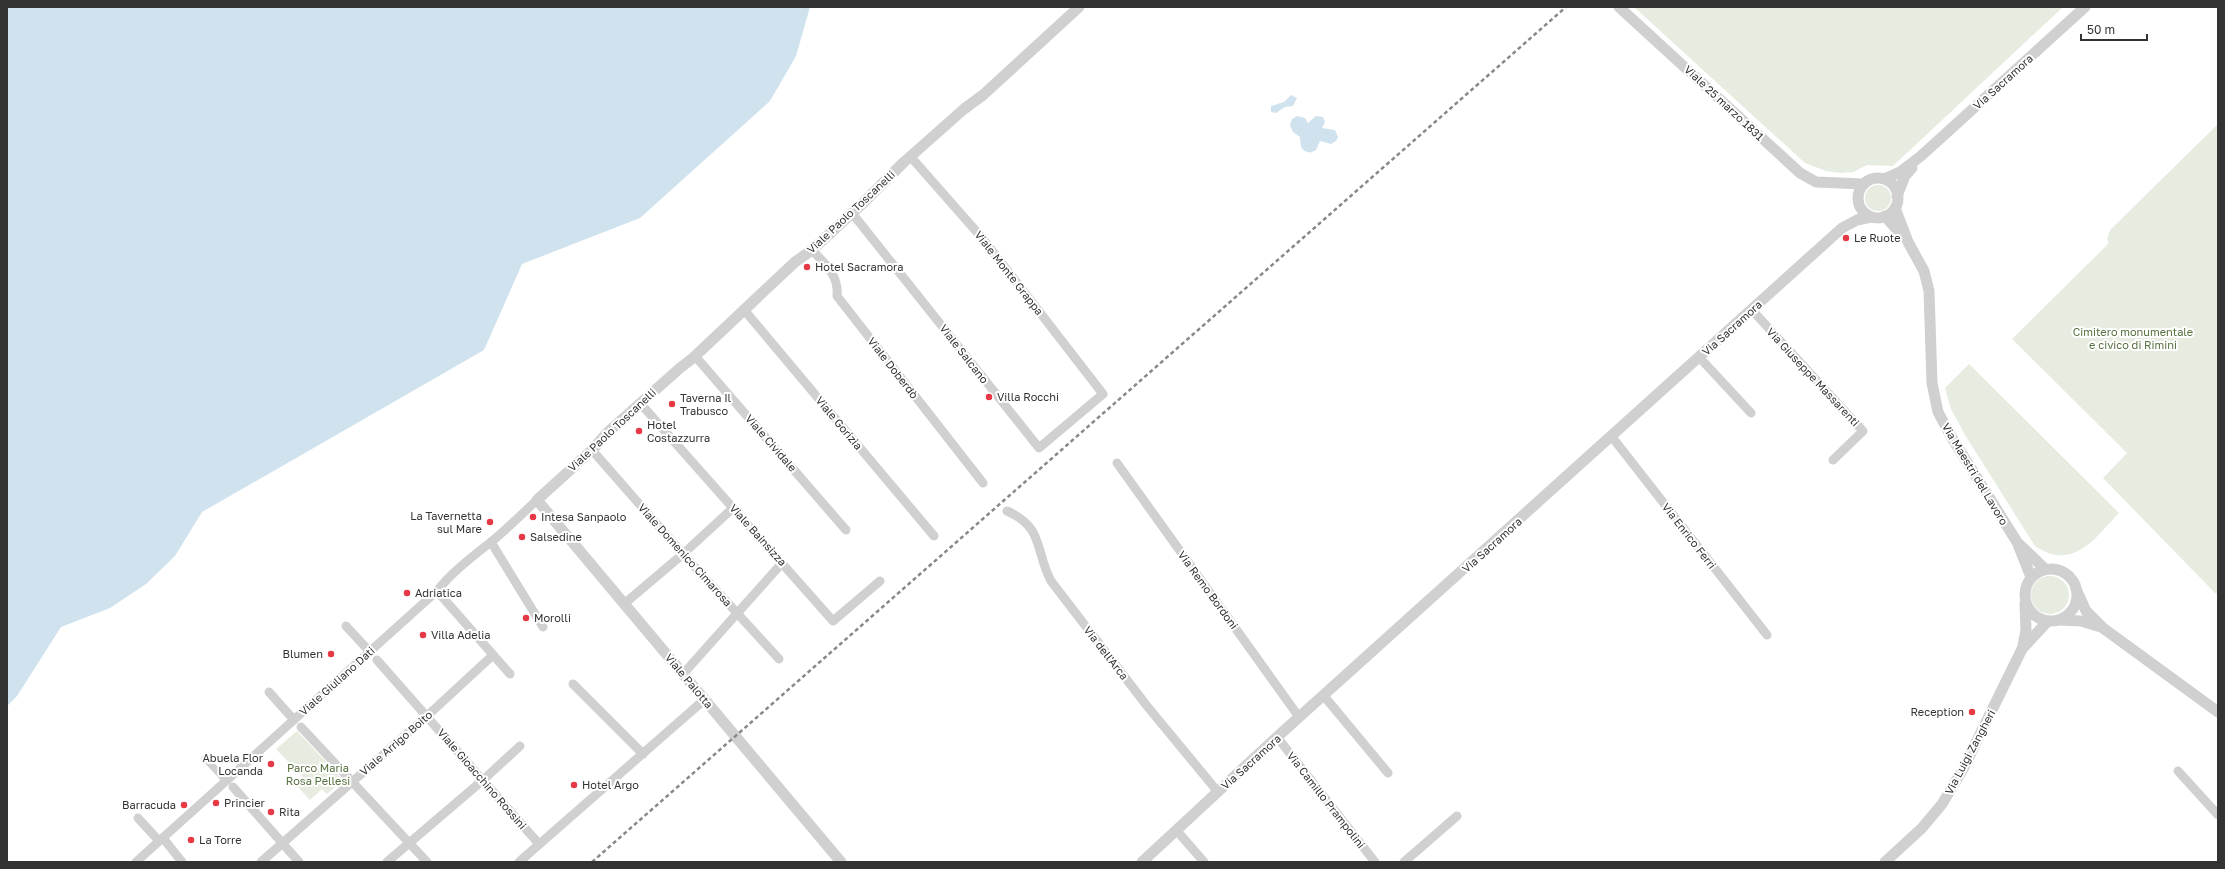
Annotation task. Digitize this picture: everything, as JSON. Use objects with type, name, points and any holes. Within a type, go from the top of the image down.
[{"type":"street","name":"Viale Paolo Toscanelli","points":[[537,500],[592,450],[608,432],[745,311],[795,262],[812,250],[910,156],[964,109],[983,96],[1079,7]]},
{"type":"street","name":"Viale 25 marzo 1831","points":[[1619,7],[1800,173],[1816,182],[1864,184]]},
{"type":"street","name":"Via Sacramora","points":[[1884,179],[1900,172],[1921,156],[2085,7]]},
{"type":"street","name":"Viale Monte Grappa","points":[[910,156],[966,219],[1103,394]]},
{"type":"street","name":"Via Sacramora","points":[[1897,196],[1905,176],[1921,156]]},
{"type":"street","points":[[1875,178],[1884,179],[1892,184],[1897,196],[1895,208],[1885,216],[1871,217],[1866,214],[1858,200],[1864,184],[1875,178]]},
{"type":"street","name":"Viale 25 marzo 1831","points":[[1837,183],[1858,200]]},
{"type":"street","name":"Via Sacramora","points":[[1842,228],[1858,200]]},
{"type":"street","name":"Via Maestri del Lavoro","points":[[1895,208],[1908,242],[1924,272],[1929,291],[1932,383],[1938,412],[1952,438],[2017,542],[2030,577]]},
{"type":"street","name":"Viale Salcano","points":[[852,213],[1039,448],[1103,394]]},
{"type":"street","name":"Via Maestri del Lavoro","points":[[1885,216],[1908,242]]},
{"type":"street","name":"Via Sacramora","points":[[1142,862],[1299,717],[1612,437],[1842,228],[1857,220],[1871,217]]},
{"type":"street","name":"Viale Doberdò","points":[[812,250],[834,273],[838,288],[837,296],[983,483]]},
{"type":"street","name":"Via Giuseppe Massarenti","points":[[1752,310],[1863,431],[1833,460]]},
{"type":"street","name":"Viale Gorizia","points":[[745,311],[934,536]]},
{"type":"street","name":"Viale Cividale","points":[[695,356],[846,530]]},
{"type":"street","points":[[1699,357],[1751,413]]},
{"type":"street","name":"Viale Bainsizza","points":[[640,403],[832,621],[880,581]]},
{"type":"street","name":"Via Enrico Ferri","points":[[1612,437],[1767,635]]},
{"type":"street","name":"Viale Domenico Cimarosa","points":[[592,450],[682,554],[779,659]]},
{"type":"street","name":"Via Remo Bordoni","points":[[1117,463],[1299,717]]},
{"type":"street","name":"Viale Giuliano Dati","points":[[136,862],[161,839],[230,784],[298,723],[370,652],[437,591],[480,548],[491,542],[537,500]]},
{"type":"street","name":"Viale Palotta","points":[[537,500],[841,862]]},
{"type":"street","points":[[624,604],[733,508]]},
{"type":"street","name":"Via dell'Arca","points":[[1007,511],[1016,514],[1033,529],[1038,540],[1044,567],[1052,581],[1147,706],[1218,792]]},
{"type":"street","points":[[491,542],[543,627]]},
{"type":"street","name":"Via Maestri del Lavoro","points":[[2017,542],[2045,568]]},
{"type":"street","points":[[683,674],[782,563]]},
{"type":"street","points":[[2103,628],[2082,621],[2052,621],[2033,615],[2024,601],[2025,588],[2030,577],[2045,568],[2057,569],[2068,574],[2086,612],[2103,628],[2218,712]]},
{"type":"street","points":[[2052,621],[2072,611],[2077,597],[2076,589]]},
{"type":"street","points":[[437,591],[510,674]]},
{"type":"street","name":"Via Luigi Zangheri","points":[[1885,862],[1922,828],[1942,804],[1963,769],[2022,649],[2026,630],[2024,601]]},
{"type":"street","name":"Via Luigi Zangheri","points":[[2022,649],[2052,621]]},
{"type":"street","points":[[346,626],[370,652]]},
{"type":"street","name":"Viale Arrigo Boito","points":[[260,862],[426,717],[493,654]]},
{"type":"street","name":"Viale Gioacchino Rossini","points":[[377,660],[539,844]]},
{"type":"street","points":[[573,684],[643,754]]},
{"type":"street","points":[[269,692],[427,862]]},
{"type":"street","points":[[1324,696],[1388,773]]},
{"type":"street","points":[[519,862],[704,700]]},
{"type":"street","name":"Via Camillo Prampolini","points":[[1277,737],[1375,862]]},
{"type":"street","points":[[387,862],[483,780],[520,746]]},
{"type":"street","points":[[206,758],[299,862]]},
{"type":"street","points":[[2178,771],[2218,815]]},
{"type":"street","points":[[1404,862],[1457,816]]},
{"type":"street","points":[[138,818],[161,839],[182,862]]},
{"type":"street","points":[[1177,830],[1204,862]]},
{"type":"green space","points":[[1634,7],[2063,7],[1893,166],[1867,165],[1853,172],[1841,173],[1826,171],[1805,163]]},
{"type":"green space","name":"Cimitero monumentale e civico di Rimini","points":[[2218,124],[2218,593],[2215,593],[2103,478],[2127,453],[2012,339],[2106,246],[2109,242],[2107,240],[2110,230]]},
{"type":"green space","points":[[1878,185],[1887,189],[1891,198],[1887,207],[1878,211],[1869,207],[1865,198],[1869,189]]},
{"type":"green space","points":[[1969,364],[2119,513],[2092,541],[2082,549],[2072,554],[2061,555],[2049,553],[2035,546],[1965,435],[1951,409],[1945,388]]},
{"type":"green space","points":[[2046,576],[2054,576],[2064,581],[2068,588],[2068,602],[2064,609],[2054,614],[2046,614],[2036,609],[2034,606],[2031,599],[2031,591],[2036,581],[2039,579]]},
{"type":"green space","name":"Parco Maria Rosa Pellesi","points":[[297,731],[343,780],[327,794],[322,789],[310,800],[296,785],[304,778],[276,749]]},
{"type":"water","points":[[7,7],[810,7],[796,56],[770,101],[640,218],[522,264],[484,350],[202,512],[175,556],[146,584],[110,608],[61,627],[17,696],[7,706]]},
{"type":"water","points":[[1291,95],[1297,98],[1293,106],[1285,107],[1276,113],[1271,112],[1271,106],[1284,102]]},
{"type":"water","points":[[1297,116],[1305,118],[1308,123],[1316,116],[1323,117],[1325,122],[1322,128],[1335,130],[1338,137],[1336,141],[1331,144],[1320,141],[1316,150],[1312,152],[1304,151],[1301,147],[1300,137],[1293,132],[1290,125],[1292,119]]},
{"type":"railway","points":[[592,862],[1566,7]]},
{"type":"place","name":"Le Ruote","points":[[1846,238]]},
{"type":"place","name":"Hotel Sacramora","points":[[807,267]]},
{"type":"place","name":"Villa Rocchi","points":[[989,397]]},
{"type":"place","name":"Taverna Il Trabusco","points":[[672,404]]},
{"type":"place","name":"Hotel Costazzurra","points":[[639,431]]},
{"type":"place","name":"Intesa Sanpaolo","points":[[533,517]]},
{"type":"place","name":"La Tavernetta sul Mare","points":[[490,522]]},
{"type":"place","name":"Salsedine","points":[[522,537]]},
{"type":"place","name":"Adriatica","points":[[407,593]]},
{"type":"place","name":"Morolli","points":[[526,618]]},
{"type":"place","name":"Villa Adelia","points":[[423,635]]},
{"type":"place","name":"Blumen","points":[[331,654]]},
{"type":"place","name":"Reception","points":[[1972,712]]},
{"type":"place","name":"Abuela Flor Locanda","points":[[271,764]]},
{"type":"place","name":"Hotel Argo","points":[[574,785]]},
{"type":"place","name":"Princier","points":[[216,803]]},
{"type":"place","name":"Barracuda","points":[[184,805]]},
{"type":"place","name":"Rita","points":[[271,812]]},
{"type":"place","name":"La Torre","points":[[191,840]]}]
